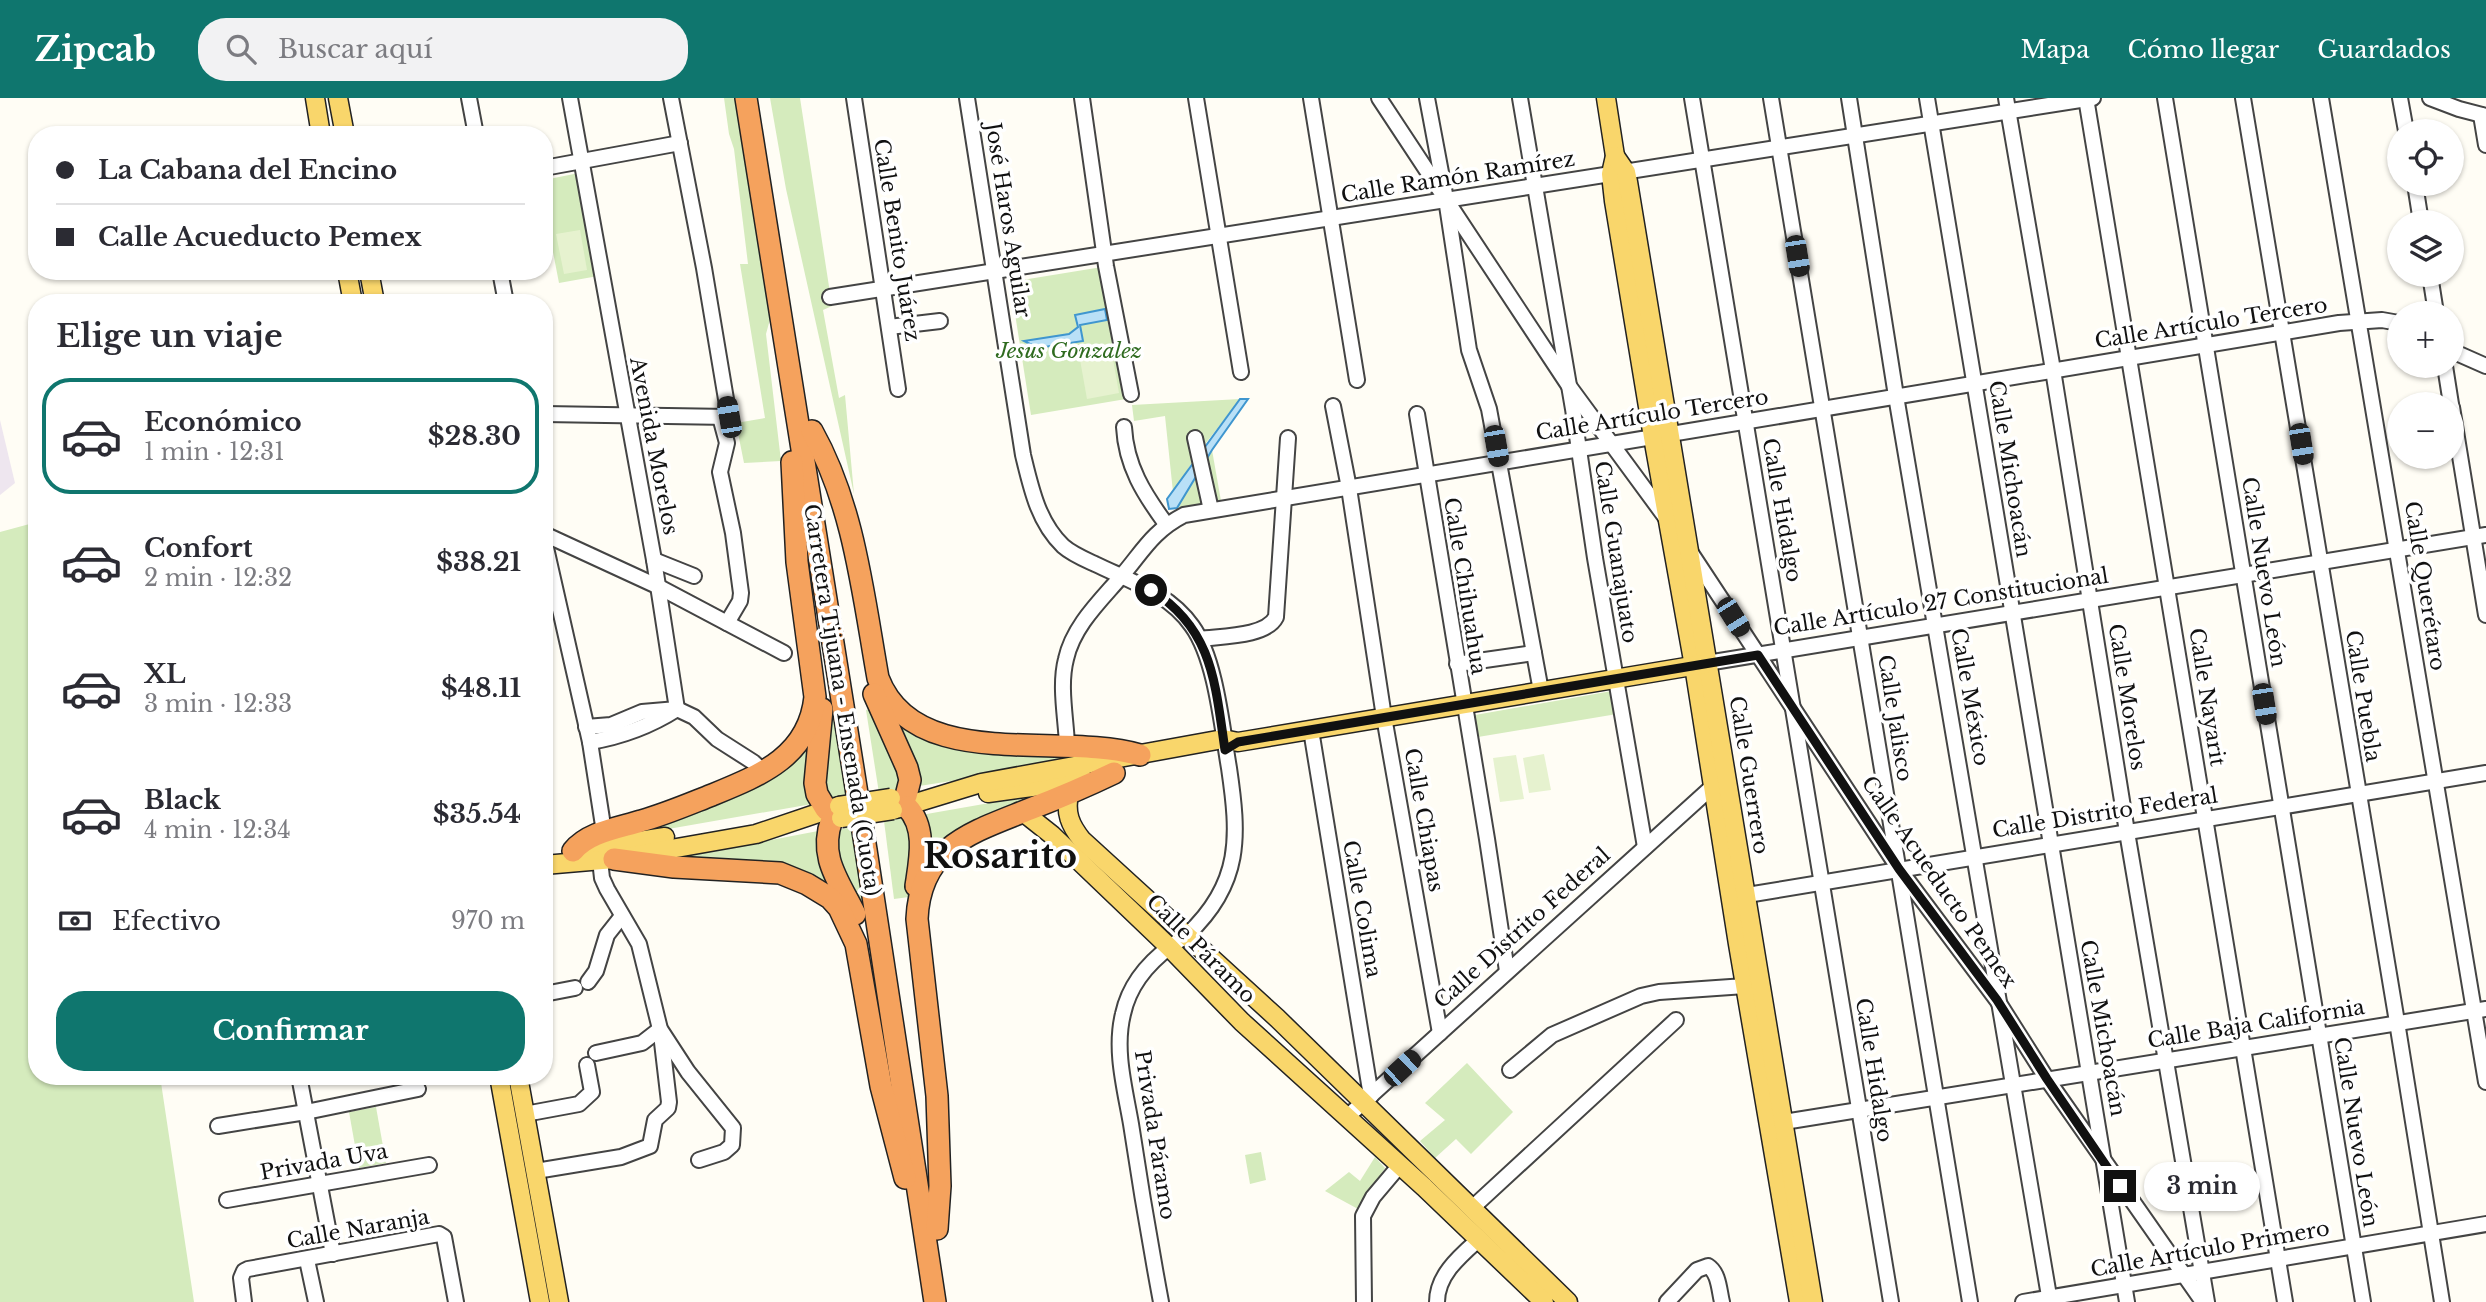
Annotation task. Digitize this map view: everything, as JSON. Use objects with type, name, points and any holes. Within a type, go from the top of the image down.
[{"type":"highway","name":"Carretera Tijuana - Ensenada (Cuota)","points":[[746,98],[866,850],[931,1230],[948,1302]]},
{"type":"highway","name":"Carretera Tijuana - Ensenada (Cuota)","points":[[760,98],[931,1230],[935,1302]]},
{"type":"highway","points":[[573,851],[581,843],[604,832],[660,815],[764,772],[793,749],[811,718],[814,681],[800,591],[795,521],[791,437],[794,405]]},
{"type":"highway","points":[[812,431],[839,488],[859,573],[878,678],[884,694],[897,712],[918,726],[955,740],[1104,747],[1140,755]]},
{"type":"highway","points":[[839,488],[841,520],[873,692],[910,780],[899,803],[918,820],[920,833],[913,928],[926,1041],[937,1096]]},
{"type":"highway","points":[[795,521],[805,568],[821,677],[822,708],[815,783],[817,794],[834,813],[826,842],[827,853],[861,932],[892,1127]]},
{"type":"highway","points":[[931,1230],[940,1186],[937,1096],[917,919],[922,886],[935,862],[963,837],[1114,773]]},
{"type":"highway","points":[[607,859],[674,867],[780,873],[807,884],[830,898],[847,921],[856,944],[877,1066],[910,1197],[931,1230]]},
{"type":"main road","points":[[315,98],[320,126]]},
{"type":"main road","points":[[338,98],[343,126]]},
{"type":"main road","name":"Calle Guerrero","points":[[1606,98],[1662,436],[1691,553],[1712,787],[1738,897],[1784,1122],[1813,1302]]},
{"type":"main road","name":"Calle Guerrero","points":[[1662,436],[1667,520],[1701,664],[1738,897],[1745,986],[1799,1302]]},
{"type":"main road","name":"Calle Artículo 27 Constitucional","points":[[553,854],[755,822],[795,820],[899,803],[949,794],[981,783],[1140,755],[1229,744],[1701,664]]},
{"type":"main road","name":"Calle Artículo 27 Constitucional","points":[[949,794],[982,794],[1068,783],[1229,744]]},
{"type":"main road","name":"Calle Páramo","points":[[1069,794],[1067,815],[1074,831],[1082,840],[1367,1100]]},
{"type":"main road","name":"Calle Páramo","points":[[1023,812],[1052,835],[1170,947],[1216,997],[1347,1117]]},
{"type":"main road","name":"Calle Artículo 27 Constitucional","points":[[553,864],[607,859],[756,834],[795,820]]},
{"type":"main road","points":[[1214,961],[1216,997],[1229,992],[1261,1012],[1277,1018]]},
{"type":"main road","points":[[501,1085],[540,1302]]},
{"type":"main road","points":[[520,1085],[559,1302]]},
{"type":"main road","points":[[1367,1100],[1471,1209],[1567,1302]]},
{"type":"main road","points":[[1347,1117],[1545,1302]]},
{"type":"street","points":[[469,98],[474,126]]},
{"type":"street","name":"Avenida Morelos","points":[[570,98],[659,587],[677,709]]},
{"type":"street","points":[[671,98],[727,443],[720,472],[733,533],[741,593],[740,601],[727,623]]},
{"type":"street","name":"Calle Benito Juárez","points":[[854,98],[898,389]]},
{"type":"street","name":"José Haros Aguilar","points":[[967,98],[1023,455],[1038,509],[1062,545],[1073,553],[1151,590],[1170,602],[1187,618],[1200,639],[1210,665],[1229,744],[1234,854],[1230,874],[1204,916],[1187,935],[1170,947]]},
{"type":"street","points":[[1082,98],[1104,255],[1131,394]]},
{"type":"street","points":[[1196,98],[1241,372]]},
{"type":"street","points":[[1311,98],[1357,380]]},
{"type":"street","points":[[1379,98],[1569,386],[1667,520]]},
{"type":"street","points":[[1427,98],[1472,366],[1486,396],[1541,691]]},
{"type":"street","name":"Calle Guanajuato","points":[[1520,98],[1645,847]]},
{"type":"street","name":"Calle Hidalgo","points":[[1692,98],[1891,1302]]},
{"type":"street","name":"Calle Jalisco","points":[[1771,98],[1970,1302]]},
{"type":"street","name":"Calle México","points":[[1849,98],[1896,396],[1976,858],[1997,1000],[2050,1300]]},
{"type":"street","name":"Calle Michoacán","points":[[1927,98],[2127,1302]]},
{"type":"street","name":"Calle Ramón Ramírez","points":[[830,297],[1536,187],[1617,167],[1702,160],[1931,122],[2007,104],[2088,98]]},
{"type":"street","name":"Calle Nayarit","points":[[2088,98],[2128,358],[2285,1302]]},
{"type":"street","name":"Calle Nuevo León","points":[[2165,98],[2363,1302]]},
{"type":"street","name":"Calle Puebla","points":[[2243,98],[2442,1302]]},
{"type":"street","name":"Calle Querétaro","points":[[2321,98],[2436,782],[2480,1010],[2486,1082]]},
{"type":"street","points":[[2400,98],[2404,119]]},
{"type":"street","points":[[2430,98],[2483,115],[2486,145]]},
{"type":"street","name":"Calle Morelos","points":[[2007,104],[2205,1302]]},
{"type":"street","points":[[553,167],[680,143]]},
{"type":"street","name":"Calle Artículo Tercero","points":[[1067,745],[1063,679],[1066,658],[1080,626],[1151,538],[1166,524],[1184,515],[2283,332],[2360,320],[2387,321]]},
{"type":"street","points":[[889,327],[940,321]]},
{"type":"street","points":[[2464,356],[2486,366]]},
{"type":"street","name":"Calle Chiapas","points":[[1333,407],[1349,488],[1384,717],[1440,1033]]},
{"type":"street","points":[[553,414],[724,417]]},
{"type":"street","name":"Calle Chihuahua","points":[[1416,414],[1507,971]]},
{"type":"street","points":[[1124,427],[1133,473],[1146,497],[1166,524]]},
{"type":"street","points":[[1195,438],[1211,510]]},
{"type":"street","points":[[1200,639],[1260,631],[1274,621],[1285,498],[1287,438]]},
{"type":"street","points":[[2464,465],[2480,537],[2486,615]]},
{"type":"street","name":"Calle Artículo 27 Constitucional","points":[[1701,664],[2480,537]]},
{"type":"street","points":[[553,541],[659,587],[784,653]]},
{"type":"street","name":"Calle Acueducto Pemex","points":[[1691,553],[1899,869],[1997,1000],[2105,1164],[2182,1275],[2205,1302]]},
{"type":"street","points":[[654,559],[694,576]]},
{"type":"street","points":[[553,578],[590,742],[604,832]]},
{"type":"street","points":[[1457,664],[1534,653]]},
{"type":"street","points":[[586,727],[611,724],[652,710],[677,709],[694,718],[717,739],[764,772]]},
{"type":"street","points":[[590,742],[607,739],[662,718],[677,709]]},
{"type":"street","name":"Calle Colima","points":[[1311,730],[1367,1100]]},
{"type":"street","name":"Calle Distrito Federal","points":[[1738,897],[2486,773]]},
{"type":"street","name":"Calle Distrito Federal","points":[[1347,1117],[1712,787]]},
{"type":"street","points":[[536,1171],[621,1157],[650,1146],[655,1121],[670,1102],[660,1029],[639,944],[602,878],[607,859]]},
{"type":"street","points":[[553,992],[582,985],[596,971],[607,935],[622,916]]},
{"type":"street","name":"Privada Páramo","points":[[1161,1302],[1121,1064],[1120,1042],[1122,1015],[1133,989],[1146,969],[1170,947]]},
{"type":"street","points":[[1510,1070],[1552,1035],[1641,996],[1659,992],[1745,986]]},
{"type":"street","name":"Calle Baja California","points":[[1784,1122],[2480,1010]]},
{"type":"street","points":[[1471,1209],[1676,1020]]},
{"type":"street","points":[[526,1115],[579,1104],[586,1100],[592,1092],[591,1059],[642,1043],[660,1029]]},
{"type":"street","points":[[660,1029],[688,1072],[733,1128],[732,1145],[724,1152],[699,1160]]},
{"type":"street","points":[[301,1085],[333,1254]]},
{"type":"street","points":[[218,1126],[306,1112],[418,1089]]},
{"type":"street","name":"Privada Uva","points":[[227,1200],[429,1165]]},
{"type":"street","points":[[1364,1302],[1363,1216],[1373,1197],[1400,1165]]},
{"type":"street","name":"Calle Artículo Primero","points":[[2023,1302],[2050,1300],[2486,1224]]},
{"type":"street","name":"Calle Naranja","points":[[244,1302],[244,1271],[441,1234],[444,1237],[456,1302]]},
{"type":"street","points":[[1437,1302],[1438,1286],[1444,1276],[1479,1239]]},
{"type":"street","points":[[307,1260],[316,1302]]},
{"type":"street","points":[[1667,1302],[1697,1270],[1708,1266],[1717,1276],[1722,1302]]},
{"type":"shaded area","points":[[0,420],[15,483],[0,495]]},
{"type":"green space","points":[[724,98],[740,98],[772,312],[766,334],[781,461],[744,463],[736,423],[765,418],[740,264],[748,264],[734,149]]},
{"type":"green space","points":[[770,98],[800,98],[832,306],[823,310],[839,398],[845,395],[854,494],[786,189]]},
{"type":"green space","points":[[579,173],[598,276],[559,283],[553,252],[553,178]]},
{"type":"green space","points":[[580,230],[587,270],[564,274],[556,234]]},
{"type":"green space","name":"Jesus Gonzalez","points":[[1102,267],[1126,399],[1031,415],[1010,282]]},
{"type":"green space","points":[[1111,348],[1119,393],[1087,399],[1079,354]]},
{"type":"green space","points":[[1240,399],[1199,452],[1173,492],[1165,416],[1134,421],[1132,405]]},
{"type":"green space","points":[[1212,450],[1221,501],[1177,508]]},
{"type":"green space","points":[[28,524],[28,1085],[161,1085],[194,1302],[0,1302],[0,532]]},
{"type":"green space","points":[[1612,691],[1617,714],[1478,737],[1475,715]]},
{"type":"green space","points":[[876,708],[892,740],[901,782],[896,790],[879,793],[866,710]]},
{"type":"green space","points":[[835,713],[850,797],[832,800],[823,792],[826,715]]},
{"type":"green space","points":[[893,717],[926,739],[1116,755],[913,787]]},
{"type":"green space","points":[[812,732],[812,804],[594,842],[700,803]]},
{"type":"green space","points":[[1544,754],[1551,790],[1529,793],[1523,758]]},
{"type":"green space","points":[[1516,755],[1524,799],[1500,802],[1493,758]]},
{"type":"green space","points":[[1070,789],[933,854],[924,855],[921,815]]},
{"type":"green space","points":[[902,818],[907,825],[912,844],[911,878],[909,897],[894,899],[884,821]]},
{"type":"green space","points":[[856,826],[868,902],[856,903],[836,862],[837,830]]},
{"type":"green space","points":[[818,831],[846,903],[828,887],[660,861]]},
{"type":"green space","points":[[1467,1063],[1513,1112],[1471,1154],[1456,1139],[1435,1158],[1420,1141],[1445,1120],[1425,1103]]},
{"type":"green space","points":[[376,1107],[386,1163],[359,1168],[349,1112]]},
{"type":"green space","points":[[1261,1152],[1266,1180],[1250,1184],[1245,1155]]},
{"type":"green space","points":[[1375,1157],[1385,1168],[1358,1209],[1325,1191],[1349,1172],[1360,1181]]},
{"type":"water","points":[[1105,309],[1107,320],[1080,325],[1083,341],[1038,348],[1024,341],[1069,334],[1078,327],[1075,315]]},
{"type":"water","points":[[1240,399],[1248,399],[1212,450],[1177,508],[1169,509],[1167,499]]},
{"type":"district","name":"Rosarito","points":[[1000,856]]},
{"type":"route","points":[[1151,590],[1179,610],[1200,639],[1210,665],[1225,750],[1238,742],[1758,655],[1899,869],[1997,1000],[2120,1186]]}]
